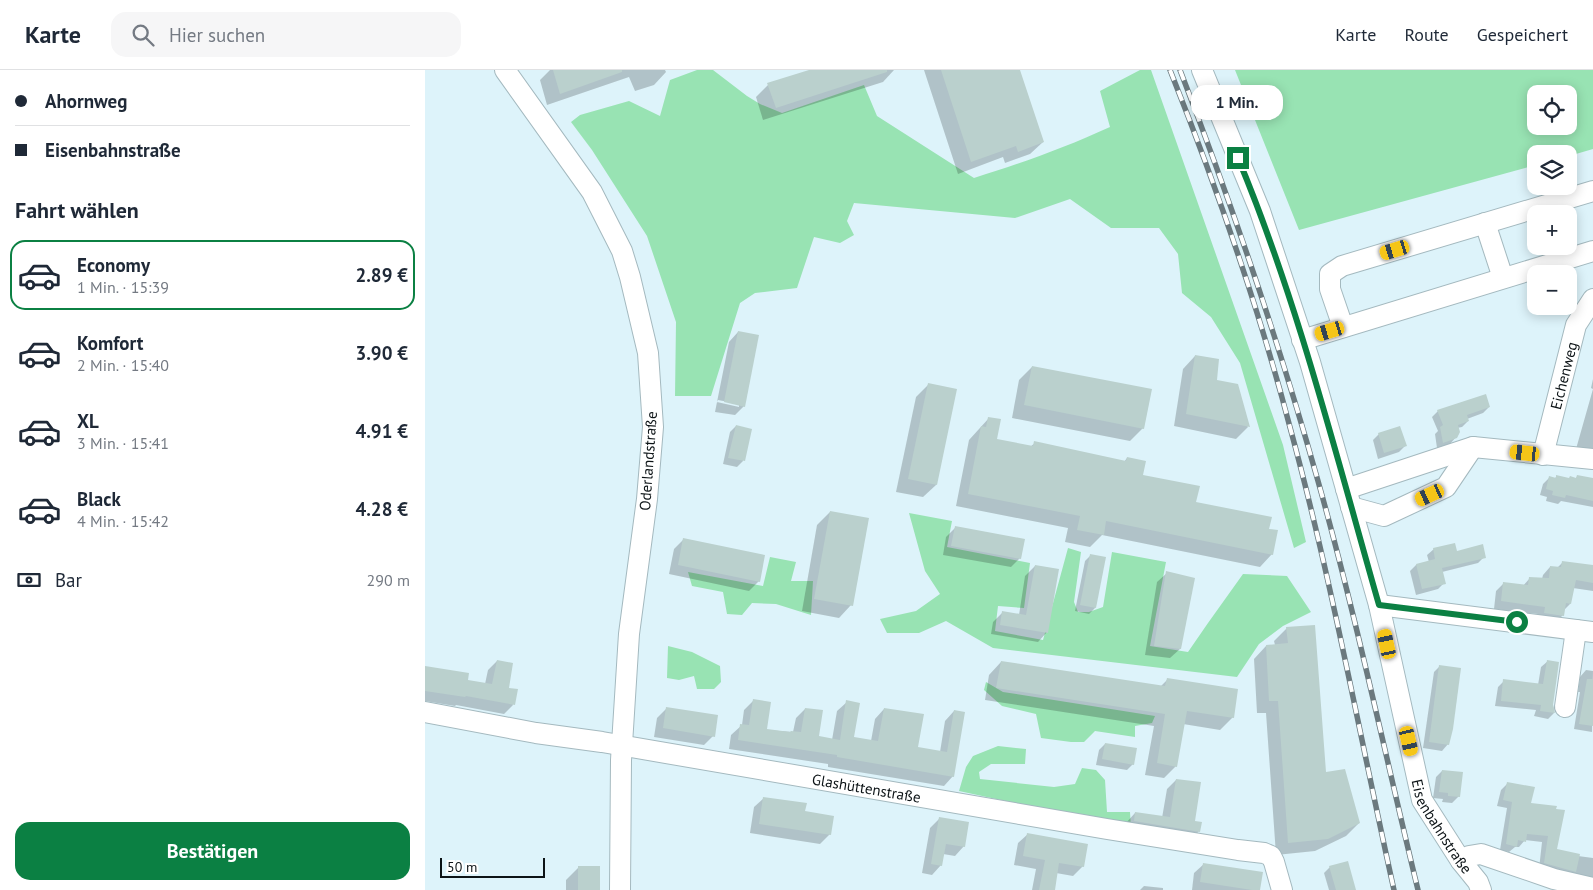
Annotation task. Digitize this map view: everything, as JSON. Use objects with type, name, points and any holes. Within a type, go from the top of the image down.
[{"type":"street","name":"Oderlandstraße","points":[[505,70],[592,192],[622,251],[648,353],[653,427],[647,499],[629,634],[622,746],[620,890]]},
{"type":"street","name":"Eisenbahnstraße","points":[[1202,70],[1259,210],[1302,340],[1379,605],[1422,800],[1461,860],[1478,882],[1481,890]]},
{"type":"street","points":[[1343,327],[1330,288],[1330,274],[1342,266],[1593,191]]},
{"type":"street","points":[[1485,223],[1503,278]]},
{"type":"street","points":[[1302,340],[1593,251]]},
{"type":"street","name":"Eichenweg","points":[[1543,455],[1576,325],[1593,299]]},
{"type":"street","points":[[1348,498],[1384,516],[1446,488],[1473,447]]},
{"type":"street","points":[[1348,498],[1473,447],[1593,460]]},
{"type":"street","points":[[1379,605],[1584,631],[1565,707]]},
{"type":"street","name":"Glashüttenstraße","points":[[425,712],[1107,829],[1264,853],[1271,856],[1275,862],[1282,890]]},
{"type":"street","points":[[1461,860],[1469,856],[1481,854],[1553,879],[1593,888]]},
{"type":"green space","points":[[697,70],[713,70],[747,96],[760,104],[782,113],[864,85],[877,116],[974,178],[1043,155],[1110,127],[1100,91],[1140,70],[1151,70],[1283,445],[1306,542],[1294,548],[1240,363],[1211,317],[1182,293],[1178,254],[1159,228],[1111,228],[1070,199],[1015,218],[854,203],[847,221],[854,235],[840,243],[814,237],[797,288],[755,293],[740,303],[711,396],[675,396],[676,322],[647,236],[592,150],[571,122],[580,115],[629,101],[660,116],[670,80]]},
{"type":"green space","points":[[1235,70],[1593,70],[1593,149],[1577,154],[1577,145],[1527,145],[1527,167],[1299,230]]},
{"type":"green space","points":[[909,513],[952,521],[947,547],[1030,563],[1024,608],[998,606],[995,631],[1043,640],[1068,548],[1081,552],[1074,602],[1078,612],[1089,612],[1103,607],[1112,552],[1166,562],[1150,646],[1188,652],[1243,574],[1287,576],[1311,612],[1283,626],[1259,644],[1237,677],[993,648],[946,621],[919,633],[887,633],[880,619],[916,611],[940,594],[925,571]]},
{"type":"green space","points":[[770,557],[796,562],[791,581],[813,581],[811,615],[776,604],[752,603],[742,615],[727,614],[723,592],[692,586],[688,572],[763,586]]},
{"type":"green space","points":[[668,646],[692,652],[720,666],[721,682],[714,689],[697,689],[694,676],[679,680],[667,678]]},
{"type":"green space","points":[[986,682],[1003,692],[1155,716],[1152,723],[1135,726],[1135,737],[1095,731],[1084,742],[1041,738],[1036,714],[1002,706],[984,690]]},
{"type":"green space","points":[[998,746],[1026,749],[1025,764],[991,764],[979,772],[980,779],[1054,787],[1075,784],[1082,768],[1096,770],[1105,780],[1107,812],[1130,812],[1131,828],[959,791],[966,767],[973,756]]},
{"type":"building","points":[[553,70],[622,70],[622,72],[560,94]]},
{"type":"building","points":[[809,70],[887,70],[887,72],[776,108],[767,83]]},
{"type":"building","points":[[941,70],[1020,70],[1044,142],[1018,152],[1016,146],[971,162]]},
{"type":"building","points":[[738,331],[759,335],[745,407],[724,402]]},
{"type":"building","points":[[1195,355],[1219,359],[1217,380],[1238,384],[1250,427],[1186,414]]},
{"type":"building","points":[[1032,366],[1152,389],[1144,429],[1024,405]]},
{"type":"building","points":[[928,383],[957,389],[937,485],[908,479]]},
{"type":"building","points":[[1486,394],[1490,407],[1467,415],[1469,421],[1458,425],[1460,432],[1457,438],[1443,443],[1440,427],[1443,425],[1437,410]]},
{"type":"building","points":[[988,417],[1001,419],[997,439],[1033,446],[1034,441],[1126,461],[1127,457],[1146,461],[1143,475],[1200,486],[1196,502],[1272,517],[1269,529],[1278,530],[1273,555],[1106,521],[1104,535],[1077,530],[1080,516],[968,494],[981,426],[986,427]]},
{"type":"building","points":[[736,425],[752,429],[745,461],[728,458]]},
{"type":"building","points":[[1400,426],[1407,446],[1384,453],[1378,433]]},
{"type":"building","points":[[1556,475],[1569,478],[1570,476],[1576,478],[1577,475],[1593,478],[1593,501],[1566,495],[1565,498],[1552,495],[1553,491],[1546,489],[1549,476],[1556,478]]},
{"type":"building","points":[[830,511],[869,518],[853,606],[814,599]]},
{"type":"building","points":[[955,526],[1025,539],[1021,559],[951,546]]},
{"type":"building","points":[[683,538],[765,555],[760,582],[678,565]]},
{"type":"building","points":[[1455,543],[1457,551],[1483,544],[1486,558],[1442,568],[1446,584],[1422,589],[1416,564],[1435,559],[1433,548]]},
{"type":"building","points":[[1090,554],[1106,557],[1096,608],[1080,605]]},
{"type":"building","points":[[1562,561],[1593,565],[1593,583],[1576,580],[1571,604],[1566,603],[1564,616],[1544,613],[1545,607],[1501,601],[1503,582],[1528,585],[1529,577],[1549,578],[1550,566],[1561,567]]},
{"type":"building","points":[[1035,565],[1059,569],[1048,633],[1000,625],[1002,611],[1026,615]]},
{"type":"building","points":[[1166,571],[1195,578],[1181,649],[1154,646]]},
{"type":"building","points":[[1315,625],[1326,772],[1345,769],[1360,823],[1328,839],[1288,843],[1278,701],[1269,701],[1266,645],[1288,643],[1286,627]]},
{"type":"building","points":[[497,660],[513,663],[509,688],[518,689],[515,705],[425,691],[425,666],[469,673],[468,680],[492,684]]},
{"type":"building","points":[[1547,660],[1559,662],[1553,705],[1555,713],[1540,711],[1541,705],[1501,701],[1503,679],[1543,684]]},
{"type":"building","points":[[1001,661],[1165,686],[1167,678],[1238,689],[1234,718],[1187,711],[1177,767],[1157,763],[1165,714],[996,688]]},
{"type":"building","points":[[1439,665],[1461,668],[1449,745],[1429,742]]},
{"type":"building","points":[[1587,679],[1593,679],[1593,726],[1579,724]]},
{"type":"building","points":[[753,699],[771,702],[767,729],[801,732],[805,708],[823,710],[819,736],[840,740],[846,700],[860,703],[854,737],[878,741],[884,708],[924,714],[918,747],[947,752],[954,710],[965,712],[954,777],[837,757],[837,755],[738,740],[740,724],[749,725]]},
{"type":"building","points":[[666,707],[718,715],[715,737],[663,728]]},
{"type":"building","points":[[1105,743],[1137,748],[1134,765],[1102,759]]},
{"type":"building","points":[[1442,770],[1463,772],[1460,797],[1448,796],[1448,793],[1439,792]]},
{"type":"building","points":[[1176,779],[1201,782],[1195,821],[1202,822],[1200,832],[1134,821],[1135,812],[1170,817]]},
{"type":"building","points":[[1507,782],[1535,787],[1531,803],[1557,806],[1556,809],[1565,810],[1557,849],[1580,854],[1576,872],[1544,863],[1548,836],[1527,834],[1526,842],[1518,840],[1517,847],[1506,844],[1512,802],[1503,800]]},
{"type":"building","points":[[763,797],[807,803],[805,811],[834,816],[831,835],[759,824]]},
{"type":"building","points":[[939,817],[969,822],[965,847],[946,844],[942,866],[931,864]]},
{"type":"building","points":[[1027,833],[1088,844],[1084,867],[1059,863],[1055,890],[1039,890],[1045,860],[1023,856]]},
{"type":"building","points":[[1348,861],[1356,890],[1336,890],[1329,866]]},
{"type":"building","points":[[1203,863],[1263,872],[1260,890],[1200,882]]},
{"type":"building","points":[[578,866],[600,866],[600,890],[578,890]]},
{"type":"railway","points":[[1170,70],[1236,249],[1279,385],[1320,545],[1394,890]]},
{"type":"railway","points":[[1180,70],[1254,274],[1303,429],[1345,583],[1418,890]]},
{"type":"route","points":[[1238,158],[1259,210],[1310,362],[1379,605],[1517,622]]}]
